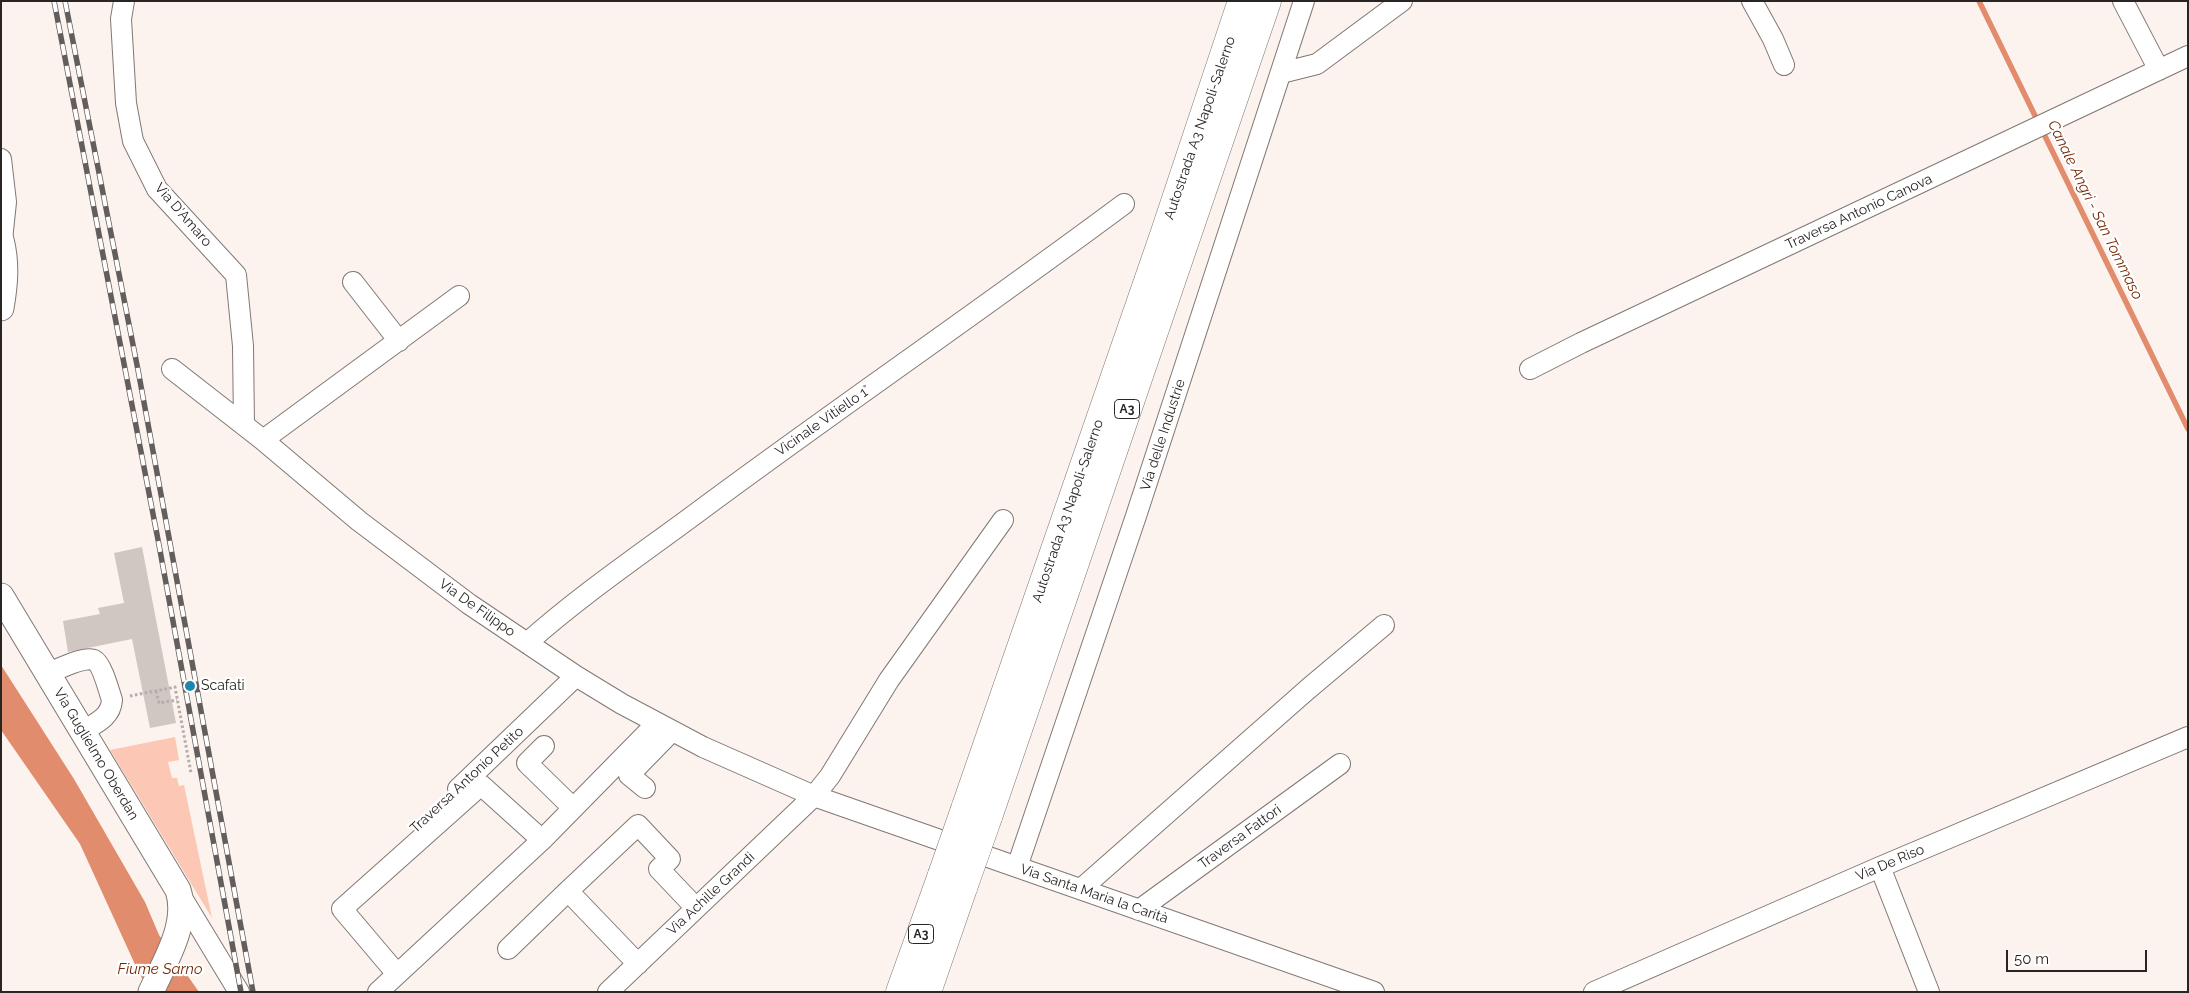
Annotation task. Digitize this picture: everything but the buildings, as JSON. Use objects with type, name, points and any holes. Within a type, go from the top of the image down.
[{"type":"highway","name":"Autostrada A3 Napoli-Salerno","points":[[977,813],[1164,235],[1242,1]]},
{"type":"highway","name":"Autostrada A3 Napoli-Salerno","points":[[900,992],[953,880],[1267,1]]},
{"type":"highway","name":"Autostrada A3 Napoli-Salerno","points":[[927,992],[953,880]]},
{"type":"main road","points":[[1,240],[5,259],[5,283],[1,308]]},
{"type":"main road","name":"Via Guglielmo Oberdan","points":[[1,596],[178,890],[182,906],[178,925]]},
{"type":"main road","points":[[152,992],[178,925]]},
{"type":"street","name":"Via D'Amaro","points":[[124,1],[121,18],[125,93],[133,141],[156,189],[236,275],[242,346],[244,425]]},
{"type":"street","name":"Via delle Industrie","points":[[1017,867],[1136,516],[1304,1]]},
{"type":"street","points":[[1281,73],[1317,64],[1402,1]]},
{"type":"street","points":[[1752,1],[1773,39],[1784,65]]},
{"type":"street","points":[[2123,1],[2159,70]]},
{"type":"street","name":"Traversa Antonio Canova","points":[[1530,370],[1581,343],[2188,56]]},
{"type":"street","points":[[1,159],[6,202],[1,240]]},
{"type":"street","name":"Vicinale Vitiello 1°","points":[[527,643],[564,610],[1124,204]]},
{"type":"street","points":[[353,282],[399,341]]},
{"type":"street","points":[[263,440],[459,296]]},
{"type":"street","name":"Via De Filippo","points":[[172,369],[263,440],[359,521],[469,604],[576,676],[703,747],[814,796]]},
{"type":"street","name":"Via Achille Grandi","points":[[608,992],[814,796],[830,776],[889,680],[1003,520]]},
{"type":"street","points":[[1081,889],[1308,688],[1384,625]]},
{"type":"street","points":[[48,674],[72,663],[90,659],[99,665],[112,700],[111,706],[102,719],[83,731]]},
{"type":"street","name":"Traversa Antonio Petito","points":[[356,881],[486,764],[576,676]]},
{"type":"street","points":[[645,788],[629,775],[665,727]]},
{"type":"street","points":[[378,992],[542,840],[573,808],[665,727]]},
{"type":"street","name":"Via De Riso","points":[[1594,992],[1880,867],[2188,737]]},
{"type":"street","points":[[544,746],[526,763],[573,808]]},
{"type":"street","name":"Traversa Fattori","points":[[1139,910],[1340,764]]},
{"type":"street","points":[[397,974],[342,909],[480,785],[542,840]]},
{"type":"street","name":"Via Santa Maria la Carità","points":[[814,796],[1374,992]]},
{"type":"street","points":[[508,949],[638,825],[670,859],[659,869],[696,908]]},
{"type":"street","points":[[1880,867],[1929,992]]},
{"type":"street","points":[[178,890],[238,992]]},
{"type":"street","points":[[568,891],[638,964]]},
{"type":"street","points":[[178,925],[206,939]]},
{"type":"path","points":[[143,694],[175,687],[191,772]]},
{"type":"path","points":[[156,691],[158,703],[177,700]]},
{"type":"shaded area","points":[[175,737],[179,760],[168,762],[172,778],[177,778],[179,786],[184,785],[212,918],[110,750]]},
{"type":"water","name":"Fiume Sarno","points":[[1,665],[74,779],[145,902],[159,935],[199,992],[150,992],[138,971],[80,844],[1,730]]},
{"type":"waterway","name":"Canale Angri - San Tommaso","points":[[1979,1],[2188,429]]},
{"type":"railway","points":[[54,1],[159,545],[241,992]]},
{"type":"railway","points":[[65,1],[138,370],[253,992]]},
{"type":"place","name":"Scafati","points":[[190,686]]}]
